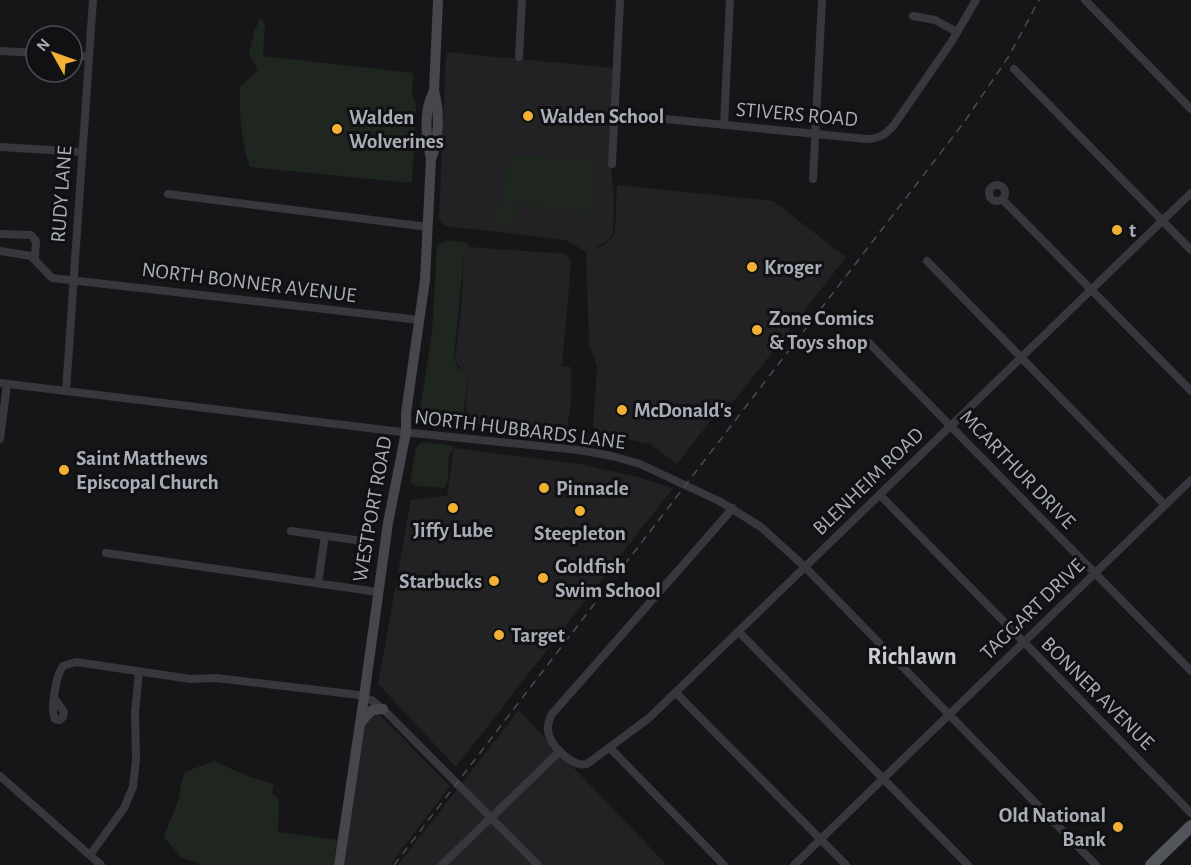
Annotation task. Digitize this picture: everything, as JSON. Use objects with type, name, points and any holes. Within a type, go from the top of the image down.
[{"type":"main road","name":"WESTPORT ROAD","points":[[339,865],[394,486],[406,432],[406,413],[425,280],[431,159],[427,139],[428,105],[434,91],[438,0]]},
{"type":"main road","points":[[361,724],[372,710],[383,709]]},
{"type":"main road","points":[[1151,865],[1191,826]]},
{"type":"street","name":"RUDY LANE","points":[[66,391],[93,0]]},
{"type":"street","points":[[519,57],[522,0]]},
{"type":"street","points":[[612,164],[620,0]]},
{"type":"street","points":[[724,125],[730,0]]},
{"type":"street","points":[[813,179],[822,0]]},
{"type":"street","name":"STIVERS ROAD","points":[[615,114],[867,139],[885,134],[957,32],[976,0]]},
{"type":"street","points":[[1084,0],[1191,109]]},
{"type":"street","points":[[913,16],[931,18],[957,32]]},
{"type":"street","points":[[0,51],[24,52]]},
{"type":"street","points":[[84,57],[89,57]]},
{"type":"street","points":[[1014,69],[1191,250]]},
{"type":"street","points":[[0,147],[82,152]]},
{"type":"street","name":"BLENHEIM ROAD","points":[[560,751],[575,764],[582,766],[637,729],[1191,193]]},
{"type":"street","points":[[168,194],[428,226]]},
{"type":"street","points":[[1002,199],[1191,391]]},
{"type":"street","points":[[0,234],[31,235],[36,241],[35,258],[0,251]]},
{"type":"street","name":"NORTH BONNER AVENUE","points":[[35,258],[46,274],[52,278],[420,320]]},
{"type":"street","points":[[927,261],[1165,504]]},
{"type":"street","name":"MCARTHUR DRIVE","points":[[870,343],[1191,671]]},
{"type":"street","points":[[0,439],[4,384]]},
{"type":"street","name":"NORTH HUBBARDS LANE","points":[[4,384],[406,432],[579,450],[640,464],[733,508],[761,527],[805,567],[1096,865]]},
{"type":"street","name":"TAGGART DRIVE","points":[[794,865],[1191,480]]},
{"type":"street","name":"BONNER AVENUE","points":[[880,495],[1191,813]]},
{"type":"street","points":[[442,865],[560,751],[551,741],[548,730],[552,714],[733,508]]},
{"type":"street","points":[[291,531],[363,541]]},
{"type":"street","points":[[318,583],[325,536]]},
{"type":"street","points":[[106,553],[378,592]]},
{"type":"street","points":[[739,632],[968,865]]},
{"type":"street","points":[[55,699],[59,671],[65,665],[76,662],[191,679],[216,678],[355,694],[364,697],[383,709],[538,865]]},
{"type":"street","points":[[90,855],[124,808],[133,787],[136,759],[135,712],[139,672]]},
{"type":"street","points":[[676,693],[846,865]]},
{"type":"street","points":[[610,748],[724,865]]},
{"type":"street","points":[[0,776],[101,865]]},
{"type":"shaded area","name":"Walden Wolverines","points":[[260,18],[265,24],[263,56],[413,73],[412,93],[416,105],[412,183],[250,167],[241,127],[240,87],[258,70],[249,54]]},
{"type":"shaded area","points":[[446,52],[613,68],[611,164],[614,198],[613,233],[608,240],[593,250],[601,247],[608,241],[615,233],[617,185],[773,201],[846,257],[739,395],[732,402],[717,403],[715,415],[677,464],[650,444],[598,433],[593,426],[597,367],[589,343],[586,252],[566,240],[445,226],[439,220]]},
{"type":"shaded area","points":[[507,155],[595,160],[591,212],[510,204],[518,207],[517,226],[493,225],[493,208],[503,204]]},
{"type":"shaded area","points":[[446,240],[464,242],[469,245],[469,253],[464,253],[454,358],[458,368],[468,373],[463,422],[427,417],[423,423],[419,416],[432,333],[437,246]]},
{"type":"shaded area","points":[[470,247],[566,254],[571,263],[562,366],[571,367],[571,403],[566,435],[465,422],[468,373],[460,368],[455,359],[461,311],[464,253],[469,253]]},
{"type":"shaded area","points":[[425,442],[453,446],[453,452],[449,453],[448,479],[445,488],[418,486],[410,482],[416,448]]},
{"type":"shaded area","points":[[454,448],[579,464],[638,477],[673,488],[456,767],[378,684],[411,500],[447,496]]},
{"type":"shaded area","points":[[519,710],[544,737],[667,865],[398,865]]},
{"type":"shaded area","points":[[372,714],[379,714],[450,786],[390,865],[343,865],[364,722]]},
{"type":"shaded area","points":[[214,761],[247,776],[274,784],[272,793],[279,799],[278,832],[337,840],[333,865],[198,865],[196,862],[182,858],[164,838],[178,801],[184,775],[185,772]]},
{"type":"railway","points":[[394,865],[965,121],[1009,56],[1039,0]]},
{"type":"place","name":"Walden School","points":[[528,116]]},
{"type":"place","name":"Walden Wolverines","points":[[337,129]]},
{"type":"place","name":"t","points":[[1117,230]]},
{"type":"place","name":"Kroger","points":[[752,267]]},
{"type":"place","name":"Zone Comics & Toys shop","points":[[757,330]]},
{"type":"place","name":"McDonald's","points":[[622,410]]},
{"type":"place","name":"Saint Matthews Episcopal Church","points":[[64,470]]},
{"type":"place","name":"Pinnacle","points":[[544,488]]},
{"type":"place","name":"Jiffy Lube","points":[[453,508]]},
{"type":"place","name":"Steepleton","points":[[580,511]]},
{"type":"place","name":"Goldfish Swim School","points":[[543,578]]},
{"type":"place","name":"Starbucks","points":[[494,581]]},
{"type":"place","name":"Target","points":[[499,635]]},
{"type":"place","name":"Old National Bank","points":[[1118,827]]},
{"type":"district","name":"Richlawn","points":[[912,656]]}]
